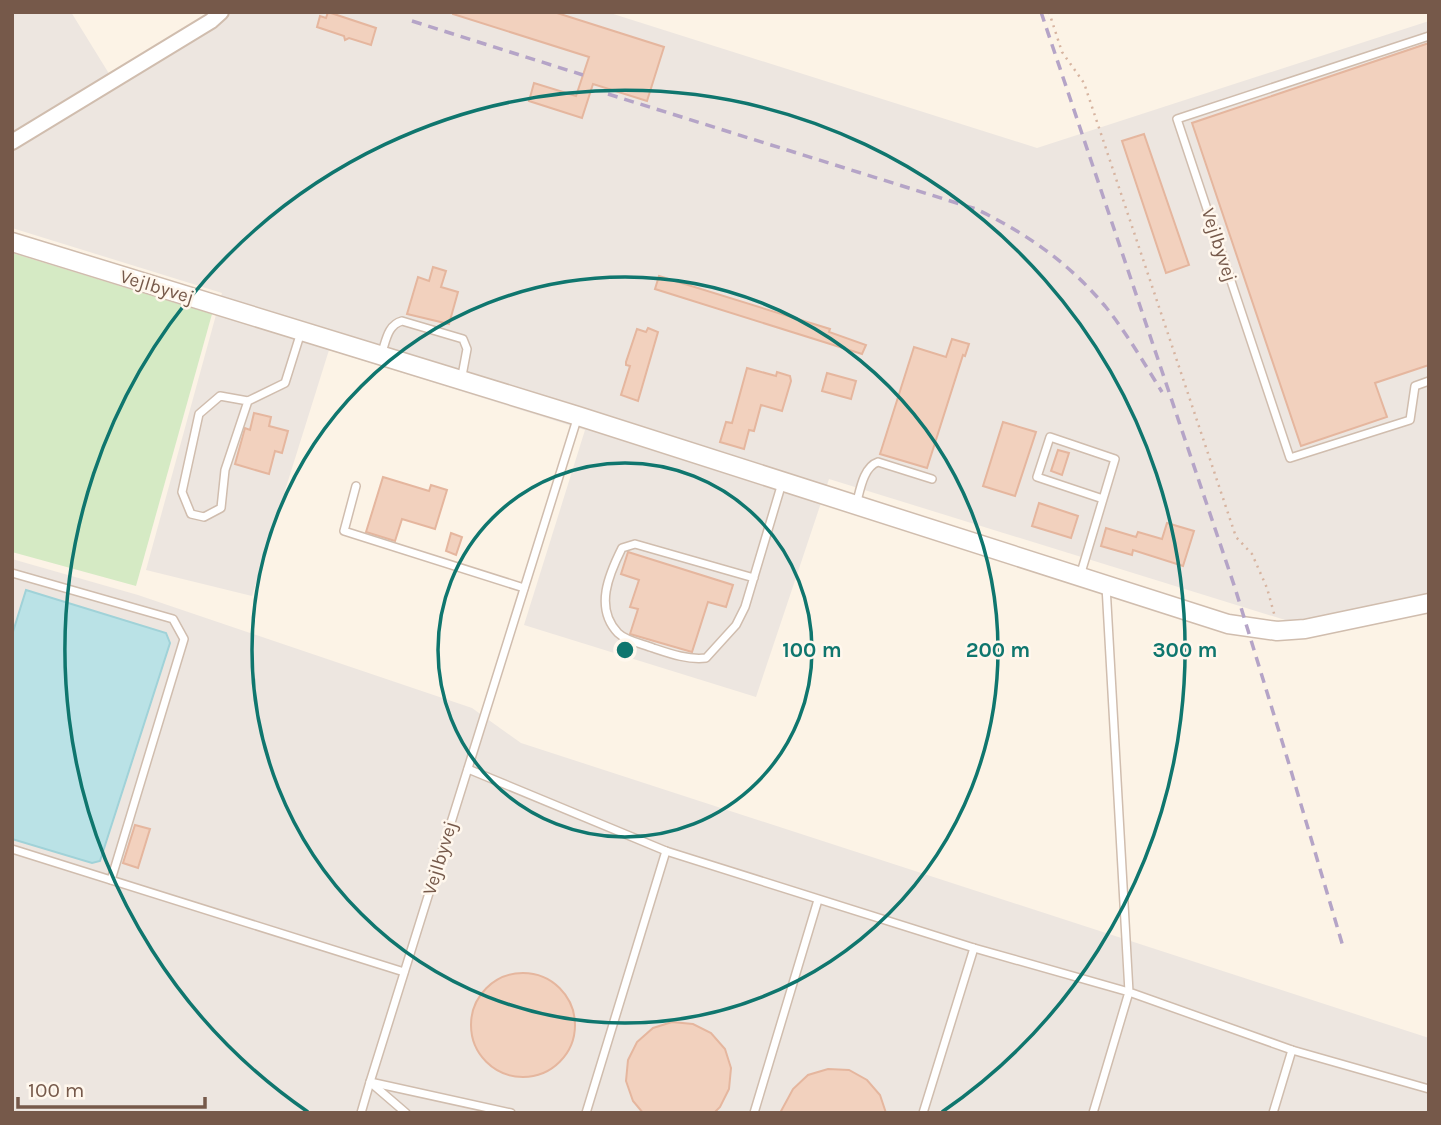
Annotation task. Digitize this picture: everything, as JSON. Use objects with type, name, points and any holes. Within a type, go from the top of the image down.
[{"type":"street","points":[[12,142],[211,21],[220,12]]},
{"type":"street","name":"Vejlbyvej","points":[[12,242],[578,416],[1228,624],[1277,631],[1305,629],[1429,603]]},
{"type":"lane","name":"Vejlbyvej","points":[[1429,36],[1177,119],[1290,458],[1410,420],[1415,386],[1429,382]]},
{"type":"lane","points":[[381,356],[390,329],[402,321],[463,339],[467,349],[461,381]]},
{"type":"lane","points":[[248,401],[225,470],[221,508],[204,517],[191,513],[182,492],[199,414],[220,396],[248,401],[285,383],[301,331]]},
{"type":"lane","name":"Vejlbyvej","points":[[361,1113],[578,416]]},
{"type":"lane","points":[[1080,577],[1115,459],[1050,437],[1037,477],[1103,499]]},
{"type":"lane","points":[[856,506],[867,471],[872,464],[878,462],[933,479]]},
{"type":"lane","points":[[754,578],[635,544],[622,548],[610,573],[605,600],[608,618],[620,635],[693,660],[706,658],[736,625],[745,607],[754,578],[782,482]]},
{"type":"lane","points":[[356,486],[344,531],[524,588]]},
{"type":"lane","points":[[12,573],[173,619],[184,639],[111,880]]},
{"type":"lane","points":[[1093,1113],[1129,992],[1106,585]]},
{"type":"lane","points":[[468,769],[666,851],[974,948],[1129,992],[1292,1050],[1429,1089]]},
{"type":"lane","points":[[12,849],[404,972]]},
{"type":"lane","points":[[586,1113],[666,851]]},
{"type":"lane","points":[[754,1113],[818,900]]},
{"type":"lane","points":[[923,1113],[974,948]]},
{"type":"lane","points":[[1273,1113],[1292,1050]]},
{"type":"lane","points":[[370,1082],[406,1113]]},
{"type":"lane","points":[[370,1082],[511,1113]]},
{"type":"path","points":[[1049,12],[1062,52],[1084,83],[1236,537],[1252,554],[1267,588],[1277,631]]},
{"type":"shaded area","points":[[12,12],[71,12],[116,85],[205,34],[232,12],[607,12],[1037,148],[1429,21],[1429,594],[1295,623],[829,479],[756,697],[524,625],[585,430],[329,350],[252,596],[146,570],[222,293],[12,228]]},
{"type":"shaded area","points":[[12,559],[138,595],[472,708],[521,743],[1429,1038],[1429,1113],[12,1113]]},
{"type":"green space","points":[[12,253],[212,314],[136,586],[12,552]]},
{"type":"water","points":[[26,590],[166,633],[170,643],[100,861],[92,863],[12,839],[12,635]]},
{"type":"building","points":[[328,12],[376,28],[371,45],[349,38],[345,40],[344,36],[317,27],[320,16],[326,18]]},
{"type":"building","points":[[453,12],[554,12],[664,47],[647,101],[593,84],[582,118],[529,101],[534,83],[576,96],[589,57]]},
{"type":"building","points":[[1429,43],[1429,365],[1375,383],[1387,417],[1301,446],[1192,123]]},
{"type":"building","points":[[1144,134],[1189,265],[1166,273],[1122,141]]},
{"type":"building","points":[[433,267],[446,271],[441,287],[458,292],[449,324],[407,314],[418,277],[429,281]]},
{"type":"building","points":[[659,276],[830,329],[829,332],[866,345],[862,354],[655,289]]},
{"type":"building","points":[[648,328],[658,332],[638,401],[621,395],[630,366],[626,365],[626,362],[637,329],[646,332]]},
{"type":"building","points":[[952,339],[969,344],[965,356],[963,355],[927,468],[880,454],[914,347],[946,357]]},
{"type":"building","points":[[747,368],[776,376],[777,372],[790,376],[791,381],[782,411],[761,405],[754,431],[749,430],[744,449],[720,442],[726,422],[732,423]]},
{"type":"building","points":[[827,373],[856,381],[851,399],[822,391]]},
{"type":"building","points":[[254,413],[271,417],[269,426],[288,431],[282,453],[275,451],[269,474],[235,464],[245,428],[250,430]]},
{"type":"building","points":[[1003,422],[1036,432],[1015,496],[983,486]]},
{"type":"building","points":[[1058,450],[1069,453],[1062,475],[1051,471]]},
{"type":"building","points":[[383,477],[429,491],[431,485],[447,490],[435,529],[402,519],[395,541],[366,532]]},
{"type":"building","points":[[1039,503],[1078,516],[1071,538],[1032,526]]},
{"type":"building","points":[[1167,523],[1194,531],[1183,566],[1133,550],[1132,555],[1101,546],[1106,528],[1136,537],[1138,532],[1162,539]]},
{"type":"building","points":[[451,533],[462,537],[456,555],[446,551]]},
{"type":"building","points":[[628,552],[733,585],[726,607],[708,602],[692,652],[630,634],[638,609],[630,607],[639,580],[621,574]]},
{"type":"building","points":[[135,825],[150,829],[138,868],[123,863]]},
{"type":"building","points":[[523,973],[543,977],[560,988],[571,1005],[575,1025],[571,1045],[560,1062],[543,1073],[523,1077],[503,1073],[486,1062],[475,1045],[471,1025],[475,1005],[486,988],[503,977]]},
{"type":"building","points":[[672,1022],[693,1024],[711,1033],[725,1049],[731,1068],[729,1089],[714,1113],[643,1113],[633,1101],[626,1081],[628,1060],[637,1042],[653,1028]]},
{"type":"building","points":[[828,1069],[849,1070],[867,1080],[880,1095],[886,1113],[780,1113],[793,1089],[808,1075]]},
{"type":"railway","points":[[1041,12],[1235,588],[1344,950]]},
{"type":"railway","points":[[412,21],[583,75]]},
{"type":"railway","points":[[608,94],[976,209],[994,218],[1046,250],[1091,290],[1120,326],[1162,392]]}]
